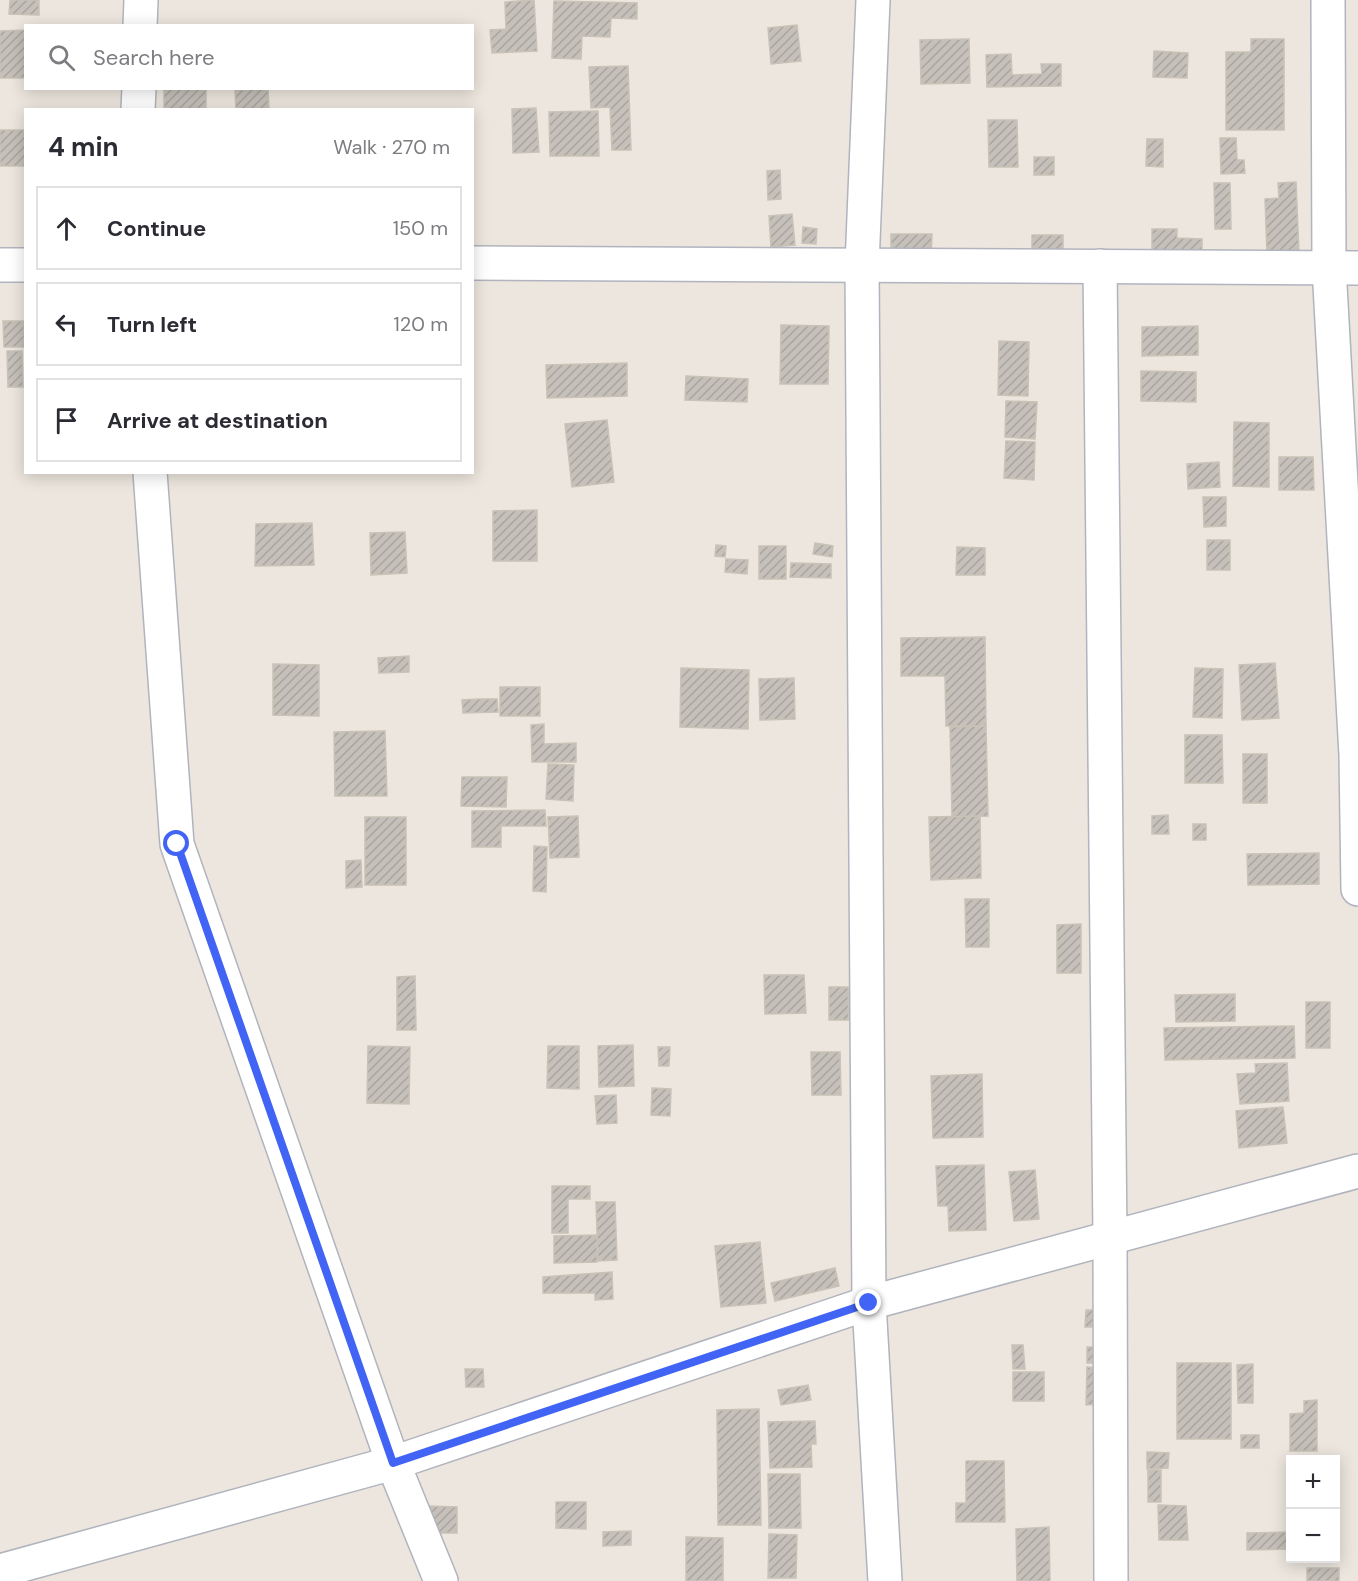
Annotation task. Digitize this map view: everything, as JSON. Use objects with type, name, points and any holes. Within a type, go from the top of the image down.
[{"type":"street","points":[[140,24],[141,0]]},
{"type":"street","points":[[873,0],[862,265],[869,1303],[885,1581]]},
{"type":"street","points":[[1328,0],[1343,268],[1358,889]]},
{"type":"street","points":[[138,108],[139,90]]},
{"type":"street","points":[[474,263],[1343,268]]},
{"type":"street","points":[[0,265],[24,265]]},
{"type":"street","points":[[1100,266],[1110,1238],[1111,1581]]},
{"type":"street","points":[[150,474],[177,844],[393,1463],[441,1581]]},
{"type":"street","points":[[0,1571],[393,1463],[869,1303],[1358,1171]]},
{"type":"building","points":[[10,0],[39,0],[39,15],[9,14]]},
{"type":"building","points":[[534,0],[537,51],[492,53],[490,30],[506,29],[505,2]]},
{"type":"building","points":[[554,1],[637,3],[637,19],[611,18],[610,37],[582,36],[581,59],[552,58]]},
{"type":"building","points":[[797,25],[801,61],[771,64],[768,28]]},
{"type":"building","points":[[24,30],[24,78],[0,78],[0,31]]},
{"type":"building","points":[[969,39],[970,83],[921,84],[920,40]]},
{"type":"building","points":[[1251,39],[1284,39],[1284,130],[1226,130],[1226,52],[1251,52]]},
{"type":"building","points":[[1154,51],[1188,53],[1187,78],[1153,77]]},
{"type":"building","points":[[1011,54],[1012,75],[1042,74],[1041,64],[1061,64],[1061,86],[987,87],[986,55]]},
{"type":"building","points":[[628,66],[631,150],[612,150],[610,107],[591,108],[589,67]]},
{"type":"building","points":[[164,90],[206,90],[206,108],[164,108]]},
{"type":"building","points":[[235,90],[268,90],[269,108],[236,108]]},
{"type":"building","points":[[536,108],[539,152],[513,153],[512,109]]},
{"type":"building","points":[[598,111],[599,156],[550,156],[549,112]]},
{"type":"building","points":[[988,120],[1017,120],[1018,167],[989,167]]},
{"type":"building","points":[[0,130],[24,130],[24,166],[0,166]]},
{"type":"building","points":[[1220,138],[1236,138],[1237,160],[1244,160],[1245,173],[1221,174]]},
{"type":"building","points":[[1147,139],[1163,139],[1163,167],[1146,166]]},
{"type":"building","points":[[1034,157],[1054,157],[1054,175],[1034,175]]},
{"type":"building","points":[[780,170],[781,199],[768,200],[767,171]]},
{"type":"building","points":[[1296,182],[1299,253],[1267,254],[1265,199],[1279,198],[1278,183]]},
{"type":"building","points":[[1214,183],[1230,183],[1231,229],[1215,229]]},
{"type":"building","points":[[792,214],[795,245],[771,247],[769,216]]},
{"type":"building","points":[[803,227],[817,229],[816,244],[802,243]]},
{"type":"building","points":[[1152,229],[1177,229],[1177,238],[1202,239],[1202,262],[1152,262]]},
{"type":"building","points":[[891,234],[932,234],[931,259],[891,259]]},
{"type":"building","points":[[1032,235],[1063,235],[1063,259],[1032,259]]},
{"type":"building","points":[[3,321],[24,321],[24,347],[4,347]]},
{"type":"building","points":[[781,325],[829,326],[828,384],[780,384]]},
{"type":"building","points":[[1198,326],[1198,355],[1142,356],[1142,327]]},
{"type":"building","points":[[999,341],[1029,342],[1028,396],[998,395]]},
{"type":"building","points":[[7,351],[22,351],[23,387],[8,387]]},
{"type":"building","points":[[627,363],[627,396],[547,398],[546,365]]},
{"type":"building","points":[[1141,371],[1196,372],[1196,402],[1141,401]]},
{"type":"building","points":[[686,376],[748,379],[747,402],[685,400]]},
{"type":"building","points":[[1006,401],[1037,402],[1035,439],[1005,437]]},
{"type":"building","points":[[607,420],[614,482],[572,487],[565,424]]},
{"type":"building","points":[[1234,422],[1269,423],[1269,487],[1233,486]]},
{"type":"building","points":[[1006,441],[1035,442],[1034,480],[1004,478]]},
{"type":"building","points":[[1279,457],[1313,457],[1314,490],[1279,490]]},
{"type":"building","points":[[1219,462],[1220,487],[1188,489],[1187,464]]},
{"type":"building","points":[[1203,497],[1226,497],[1226,526],[1204,527]]},
{"type":"building","points":[[537,510],[537,561],[493,561],[493,511]]},
{"type":"building","points":[[312,523],[314,565],[255,566],[256,524]]},
{"type":"building","points":[[405,532],[407,573],[371,575],[370,533]]},
{"type":"building","points":[[1207,540],[1230,540],[1230,570],[1207,570]]},
{"type":"building","points":[[815,543],[833,546],[832,557],[813,554]]},
{"type":"building","points":[[716,545],[726,546],[725,557],[715,556]]},
{"type":"building","points":[[759,546],[786,546],[786,579],[759,579]]},
{"type":"building","points":[[957,547],[985,548],[985,575],[956,575]]},
{"type":"building","points":[[726,559],[748,560],[747,574],[725,572]]},
{"type":"building","points":[[791,563],[831,564],[831,578],[790,577]]},
{"type":"building","points":[[985,637],[986,726],[946,726],[945,676],[901,676],[901,638]]},
{"type":"building","points":[[409,656],[409,672],[379,673],[378,658]]},
{"type":"building","points":[[1275,663],[1279,718],[1242,720],[1239,665]]},
{"type":"building","points":[[273,664],[319,665],[319,716],[273,715]]},
{"type":"building","points":[[681,668],[749,670],[748,729],[680,727]]},
{"type":"building","points":[[1195,668],[1223,669],[1222,718],[1193,717]]},
{"type":"building","points":[[794,678],[795,719],[760,720],[759,679]]},
{"type":"building","points":[[500,687],[540,687],[540,716],[500,716]]},
{"type":"building","points":[[497,699],[498,712],[463,713],[462,700]]},
{"type":"building","points":[[544,724],[544,744],[576,743],[576,762],[532,762],[531,725]]},
{"type":"building","points":[[986,726],[988,816],[952,817],[950,727]]},
{"type":"building","points":[[385,731],[387,796],[335,796],[334,732]]},
{"type":"building","points":[[1185,735],[1222,735],[1223,783],[1185,783]]},
{"type":"building","points":[[1243,754],[1267,754],[1267,803],[1243,803]]},
{"type":"building","points":[[548,764],[574,765],[573,801],[546,799]]},
{"type":"building","points":[[462,777],[507,777],[506,807],[461,806]]},
{"type":"building","points":[[545,810],[546,826],[501,826],[501,847],[472,847],[472,811]]},
{"type":"building","points":[[1168,815],[1169,834],[1152,834],[1152,816]]},
{"type":"building","points":[[578,816],[579,857],[550,858],[548,817]]},
{"type":"building","points":[[980,816],[981,878],[931,880],[929,817]]},
{"type":"building","points":[[365,817],[406,817],[406,885],[365,885]]},
{"type":"building","points":[[1193,824],[1206,824],[1206,840],[1193,840]]},
{"type":"building","points":[[534,846],[547,847],[546,892],[533,891]]},
{"type":"building","points":[[1319,853],[1319,884],[1248,885],[1247,854]]},
{"type":"building","points":[[361,860],[362,887],[346,888],[346,861]]},
{"type":"building","points":[[965,899],[989,899],[989,947],[966,947]]},
{"type":"building","points":[[1081,924],[1081,973],[1057,973],[1057,925]]},
{"type":"building","points":[[764,975],[804,975],[806,1013],[765,1014]]},
{"type":"building","points":[[415,976],[416,1030],[397,1030],[397,977]]},
{"type":"building","points":[[829,987],[848,987],[849,1020],[829,1020]]},
{"type":"building","points":[[1235,994],[1235,1021],[1176,1022],[1175,995]]},
{"type":"building","points":[[1306,1002],[1330,1002],[1330,1048],[1306,1048]]},
{"type":"building","points":[[1294,1026],[1295,1058],[1165,1060],[1164,1028]]},
{"type":"building","points":[[633,1045],[634,1086],[599,1087],[598,1046]]},
{"type":"building","points":[[368,1046],[410,1047],[409,1104],[367,1103]]},
{"type":"building","points":[[548,1046],[579,1046],[579,1089],[547,1088]]},
{"type":"building","points":[[658,1047],[670,1047],[669,1066],[659,1066]]},
{"type":"building","points":[[811,1052],[840,1052],[841,1095],[812,1095]]},
{"type":"building","points":[[1287,1063],[1289,1101],[1240,1104],[1237,1074],[1256,1073],[1255,1064]]},
{"type":"building","points":[[982,1074],[983,1137],[933,1138],[931,1076]]},
{"type":"building","points":[[652,1088],[671,1089],[670,1116],[651,1115]]},
{"type":"building","points":[[616,1095],[617,1123],[597,1124],[595,1096]]},
{"type":"building","points":[[1283,1107],[1287,1143],[1239,1148],[1236,1111]]},
{"type":"building","points":[[984,1165],[986,1230],[949,1231],[948,1206],[938,1206],[936,1166]]},
{"type":"building","points":[[1035,1170],[1039,1219],[1014,1221],[1009,1172]]},
{"type":"building","points":[[552,1186],[590,1186],[590,1199],[568,1199],[568,1233],[552,1233]]},
{"type":"building","points":[[596,1202],[615,1202],[617,1260],[598,1261]]},
{"type":"building","points":[[597,1235],[597,1262],[554,1263],[554,1236]]},
{"type":"building","points":[[760,1242],[766,1303],[721,1307],[715,1246]]},
{"type":"building","points":[[835,1268],[839,1286],[775,1301],[771,1283]]},
{"type":"building","points":[[612,1272],[613,1299],[595,1300],[595,1293],[543,1293],[543,1277]]},
{"type":"building","points":[[1086,1310],[1101,1310],[1101,1327],[1085,1327]]},
{"type":"building","points":[[1012,1345],[1023,1345],[1025,1369],[1013,1369]]},
{"type":"building","points":[[1087,1347],[1100,1347],[1100,1363],[1087,1363]]},
{"type":"building","points":[[1177,1363],[1231,1363],[1231,1439],[1177,1439]]},
{"type":"building","points":[[1253,1364],[1253,1403],[1238,1403],[1237,1365]]},
{"type":"building","points":[[1087,1367],[1100,1368],[1100,1404],[1086,1405]]},
{"type":"building","points":[[465,1369],[483,1369],[484,1387],[466,1387]]},
{"type":"building","points":[[1013,1372],[1044,1372],[1044,1401],[1013,1401]]},
{"type":"building","points":[[808,1385],[811,1400],[781,1405],[778,1390]]},
{"type":"building","points":[[1317,1400],[1317,1451],[1290,1451],[1290,1414],[1304,1413],[1304,1401]]},
{"type":"building","points":[[759,1409],[761,1525],[718,1525],[717,1410]]},
{"type":"building","points":[[815,1421],[816,1444],[811,1444],[812,1467],[770,1468],[768,1422]]},
{"type":"building","points":[[1241,1435],[1259,1435],[1259,1448],[1241,1448]]},
{"type":"building","points":[[1147,1452],[1169,1453],[1168,1468],[1147,1469]]},
{"type":"building","points":[[966,1461],[1004,1461],[1005,1522],[956,1522],[956,1503],[966,1503]]},
{"type":"building","points":[[1148,1470],[1161,1470],[1161,1502],[1148,1502]]},
{"type":"building","points":[[768,1474],[800,1474],[801,1528],[769,1528]]},
{"type":"building","points":[[556,1502],[586,1502],[586,1529],[556,1528]]},
{"type":"building","points":[[1158,1505],[1186,1506],[1188,1540],[1159,1540]]},
{"type":"building","points":[[427,1506],[457,1507],[457,1533],[427,1533]]},
{"type":"building","points":[[1049,1527],[1050,1581],[1017,1581],[1016,1529]]},
{"type":"building","points":[[631,1531],[631,1545],[603,1546],[603,1532]]},
{"type":"building","points":[[1286,1532],[1286,1549],[1247,1550],[1247,1533]]},
{"type":"building","points":[[769,1534],[797,1535],[796,1578],[768,1578]]},
{"type":"building","points":[[686,1537],[723,1538],[723,1581],[686,1581]]},
{"type":"building","points":[[1307,1568],[1339,1568],[1339,1581],[1307,1581]]},
{"type":"route","points":[[177,844],[393,1463],[869,1303]]}]
